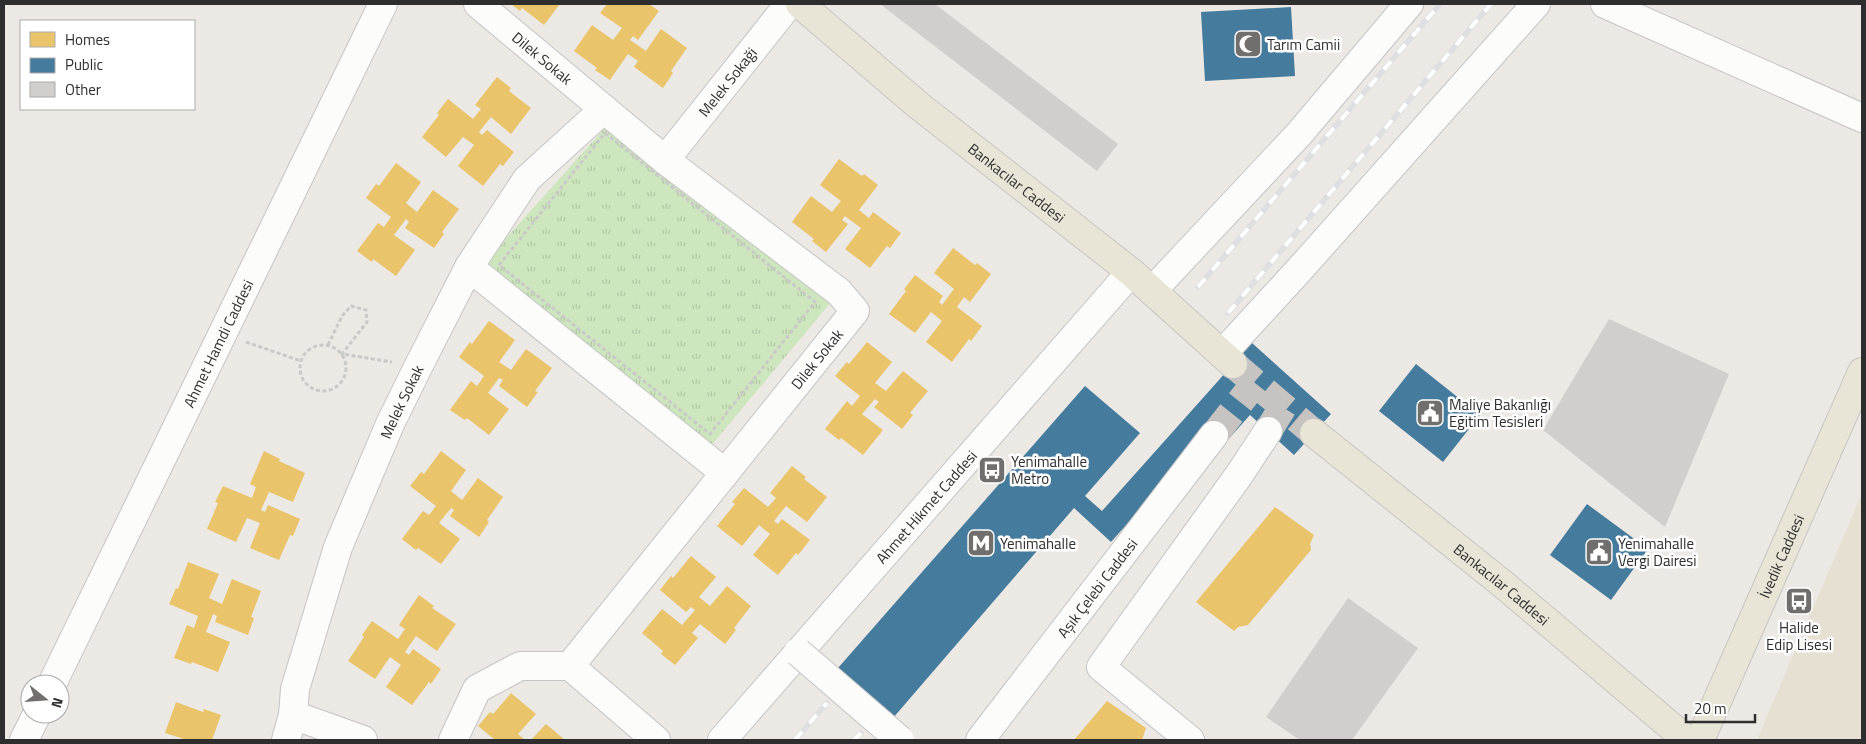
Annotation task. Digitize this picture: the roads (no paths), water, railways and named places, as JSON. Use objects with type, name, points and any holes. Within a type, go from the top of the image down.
[{"type":"main road","name":"Bankacılar Caddesi","points":[[800,4],[918,105],[1130,272],[1227,359]]},
{"type":"main road","name":"İvedik Caddesi","points":[[1700,740],[1862,372]]},
{"type":"main road","name":"Bankacılar Caddesi","points":[[1314,433],[1504,585],[1687,740]]},
{"type":"street","name":"Ahmet Hamdi Caddesi","points":[[57,674],[383,4]]},
{"type":"street","name":"Dilek Sokak","points":[[478,4],[665,160],[839,292],[855,312],[570,666]]},
{"type":"street","name":"Melek Sokaği","points":[[665,160],[789,4]]},
{"type":"street","points":[[1152,291],[1299,134],[1409,4]]},
{"type":"street","points":[[1227,359],[1300,269],[1536,4]]},
{"type":"street","points":[[1605,4],[1862,118]]},
{"type":"street","name":"Melek Sokak","points":[[290,728],[295,688],[338,547],[390,424],[418,367],[469,267],[527,179],[604,109]]},
{"type":"street","points":[[469,267],[725,473]]},
{"type":"street","name":"Ahmet Hikmet Caddesi","points":[[722,740],[1130,272]]},
{"type":"street","points":[[1190,740],[1101,667],[1268,431]]},
{"type":"street","name":"Aşık Çelebi Caddesi","points":[[980,740],[1214,435]]},
{"type":"street","points":[[798,652],[900,740]]},
{"type":"street","points":[[453,740],[477,689],[520,666],[570,666],[656,740]]},
{"type":"street","points":[[24,740],[32,724]]},
{"type":"street","points":[[290,728],[363,740]]},
{"type":"tunnel","points":[[1233,364],[1314,433]]},
{"type":"tunnel","points":[[1214,435],[1255,383]]},
{"type":"tunnel","points":[[1268,431],[1283,407]]},
{"type":"railway","points":[[1198,287],[1440,4]]},
{"type":"railway","points":[[1228,313],[1491,4]]},
{"type":"railway","points":[[795,740],[827,703]]},
{"type":"railway","points":[[854,740],[861,733]]},
{"type":"place","name":"Tarım Camii","points":[[1248,44]]},
{"type":"place","name":"Maliye Bakanlığı Eğitim Tesisleri","points":[[1430,413]]},
{"type":"place","name":"Yenimahalle Metro","points":[[992,470]]},
{"type":"place","name":"Yenimahalle","points":[[981,543]]},
{"type":"place","name":"Yenimahalle Vergi Dairesi","points":[[1599,552]]},
{"type":"place","name":"Halide Edip Lisesi","points":[[1799,601]]}]
